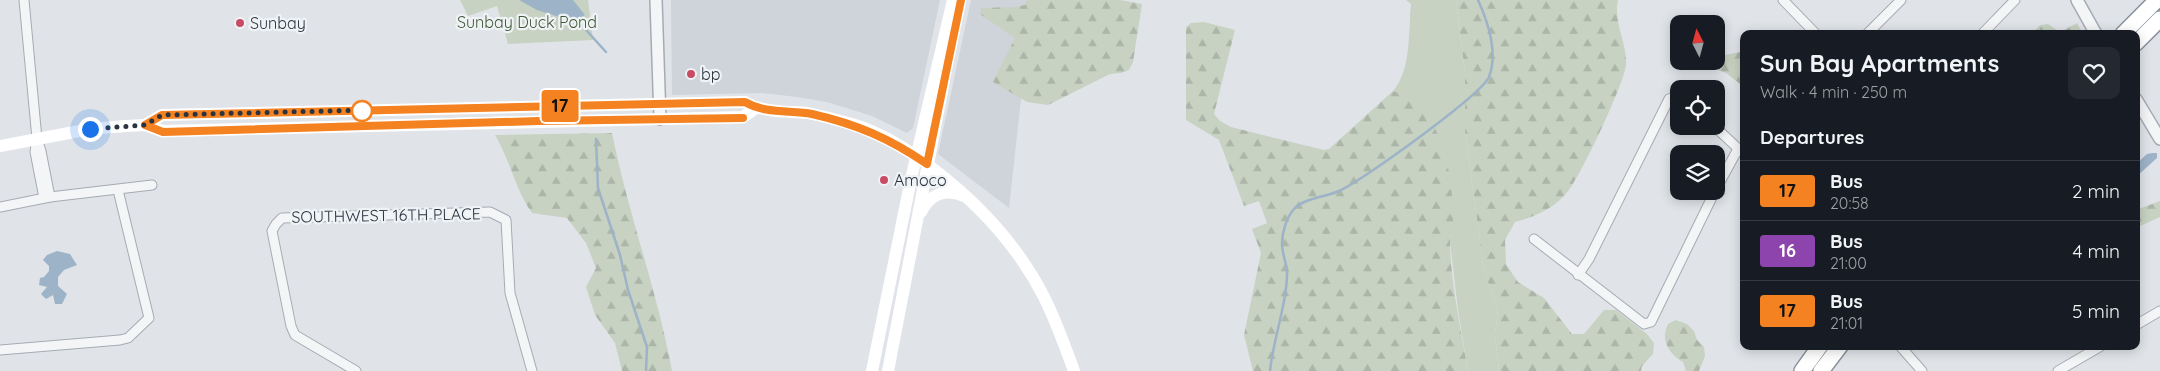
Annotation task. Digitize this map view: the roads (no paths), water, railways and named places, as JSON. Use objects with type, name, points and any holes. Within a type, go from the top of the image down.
[{"type":"highway","points":[[2126,30],[2157,0]]},
{"type":"highway","points":[[2140,39],[2160,19]]},
{"type":"highway","points":[[1802,371],[1817,350]]},
{"type":"highway","points":[[1821,371],[1837,350]]},
{"type":"main road","points":[[888,371],[917,220],[922,160],[953,0]]},
{"type":"main road","points":[[872,371],[880,329],[961,0]]},
{"type":"main road","points":[[145,125],[162,115],[745,102],[756,108],[810,114],[853,124],[889,140],[922,160],[968,198],[1011,242],[1029,269],[1048,304],[1074,371]]},
{"type":"main road","points":[[0,146],[90,129],[145,125],[163,132],[743,118],[756,108]]},
{"type":"main road","points":[[917,220],[928,201],[940,193],[953,192],[968,198]]},
{"type":"main road","points":[[880,329],[896,334]]},
{"type":"street","points":[[24,0],[37,139],[41,151],[47,197]]},
{"type":"street","points":[[656,0],[660,119]]},
{"type":"street","points":[[1783,0],[1812,30]]},
{"type":"street","points":[[2077,0],[2094,30]]},
{"type":"street","points":[[1870,30],[1894,2]]},
{"type":"street","points":[[1986,30],[2010,2]]},
{"type":"street","points":[[1578,275],[1589,258],[1670,98]]},
{"type":"street","points":[[2140,106],[2160,139]]},
{"type":"street","points":[[1723,135],[1740,151]]},
{"type":"street","points":[[1725,176],[1740,154]]},
{"type":"street","points":[[0,207],[47,197],[118,190],[152,184]]},
{"type":"street","points":[[0,350],[120,340],[128,338],[149,318],[118,190]]},
{"type":"street","points":[[1534,239],[1578,275],[1644,324],[1651,322],[1711,200]]},
{"type":"street","name":"SOUTHWEST 16TH PLACE","points":[[356,371],[295,335],[291,326],[272,231],[282,218],[490,212],[506,220],[510,293],[532,371]]},
{"type":"street","points":[[2140,323],[2159,315]]},
{"type":"street","points":[[1904,350],[1922,371]]},
{"type":"street","points":[[2058,371],[2094,350]]},
{"type":"water","name":"Sunbay Duck Pond","points":[[519,0],[573,0],[585,15],[572,21],[537,10]]},
{"type":"water","points":[[2157,153],[2157,158],[2140,173],[2140,160],[2147,154]]},
{"type":"water","points":[[57,251],[70,254],[77,265],[64,270],[58,277],[58,286],[67,294],[62,304],[55,304],[53,295],[46,299],[41,294],[47,287],[39,285],[40,278],[44,277],[49,271],[49,266],[43,260],[47,255]]},
{"type":"waterway","points":[[1270,371],[1287,282],[1282,240],[1289,217],[1294,209],[1303,202],[1339,191],[1371,172],[1420,137],[1481,87],[1489,77],[1492,68],[1492,48],[1491,38],[1478,0]]},
{"type":"waterway","points":[[577,20],[606,52]]},
{"type":"waterway","points":[[596,139],[598,188],[647,347],[646,371]]},
{"type":"place","name":"Sunbay","points":[[240,23]]},
{"type":"place","name":"bp","points":[[691,74]]},
{"type":"place","name":"Amoco","points":[[884,180]]}]
